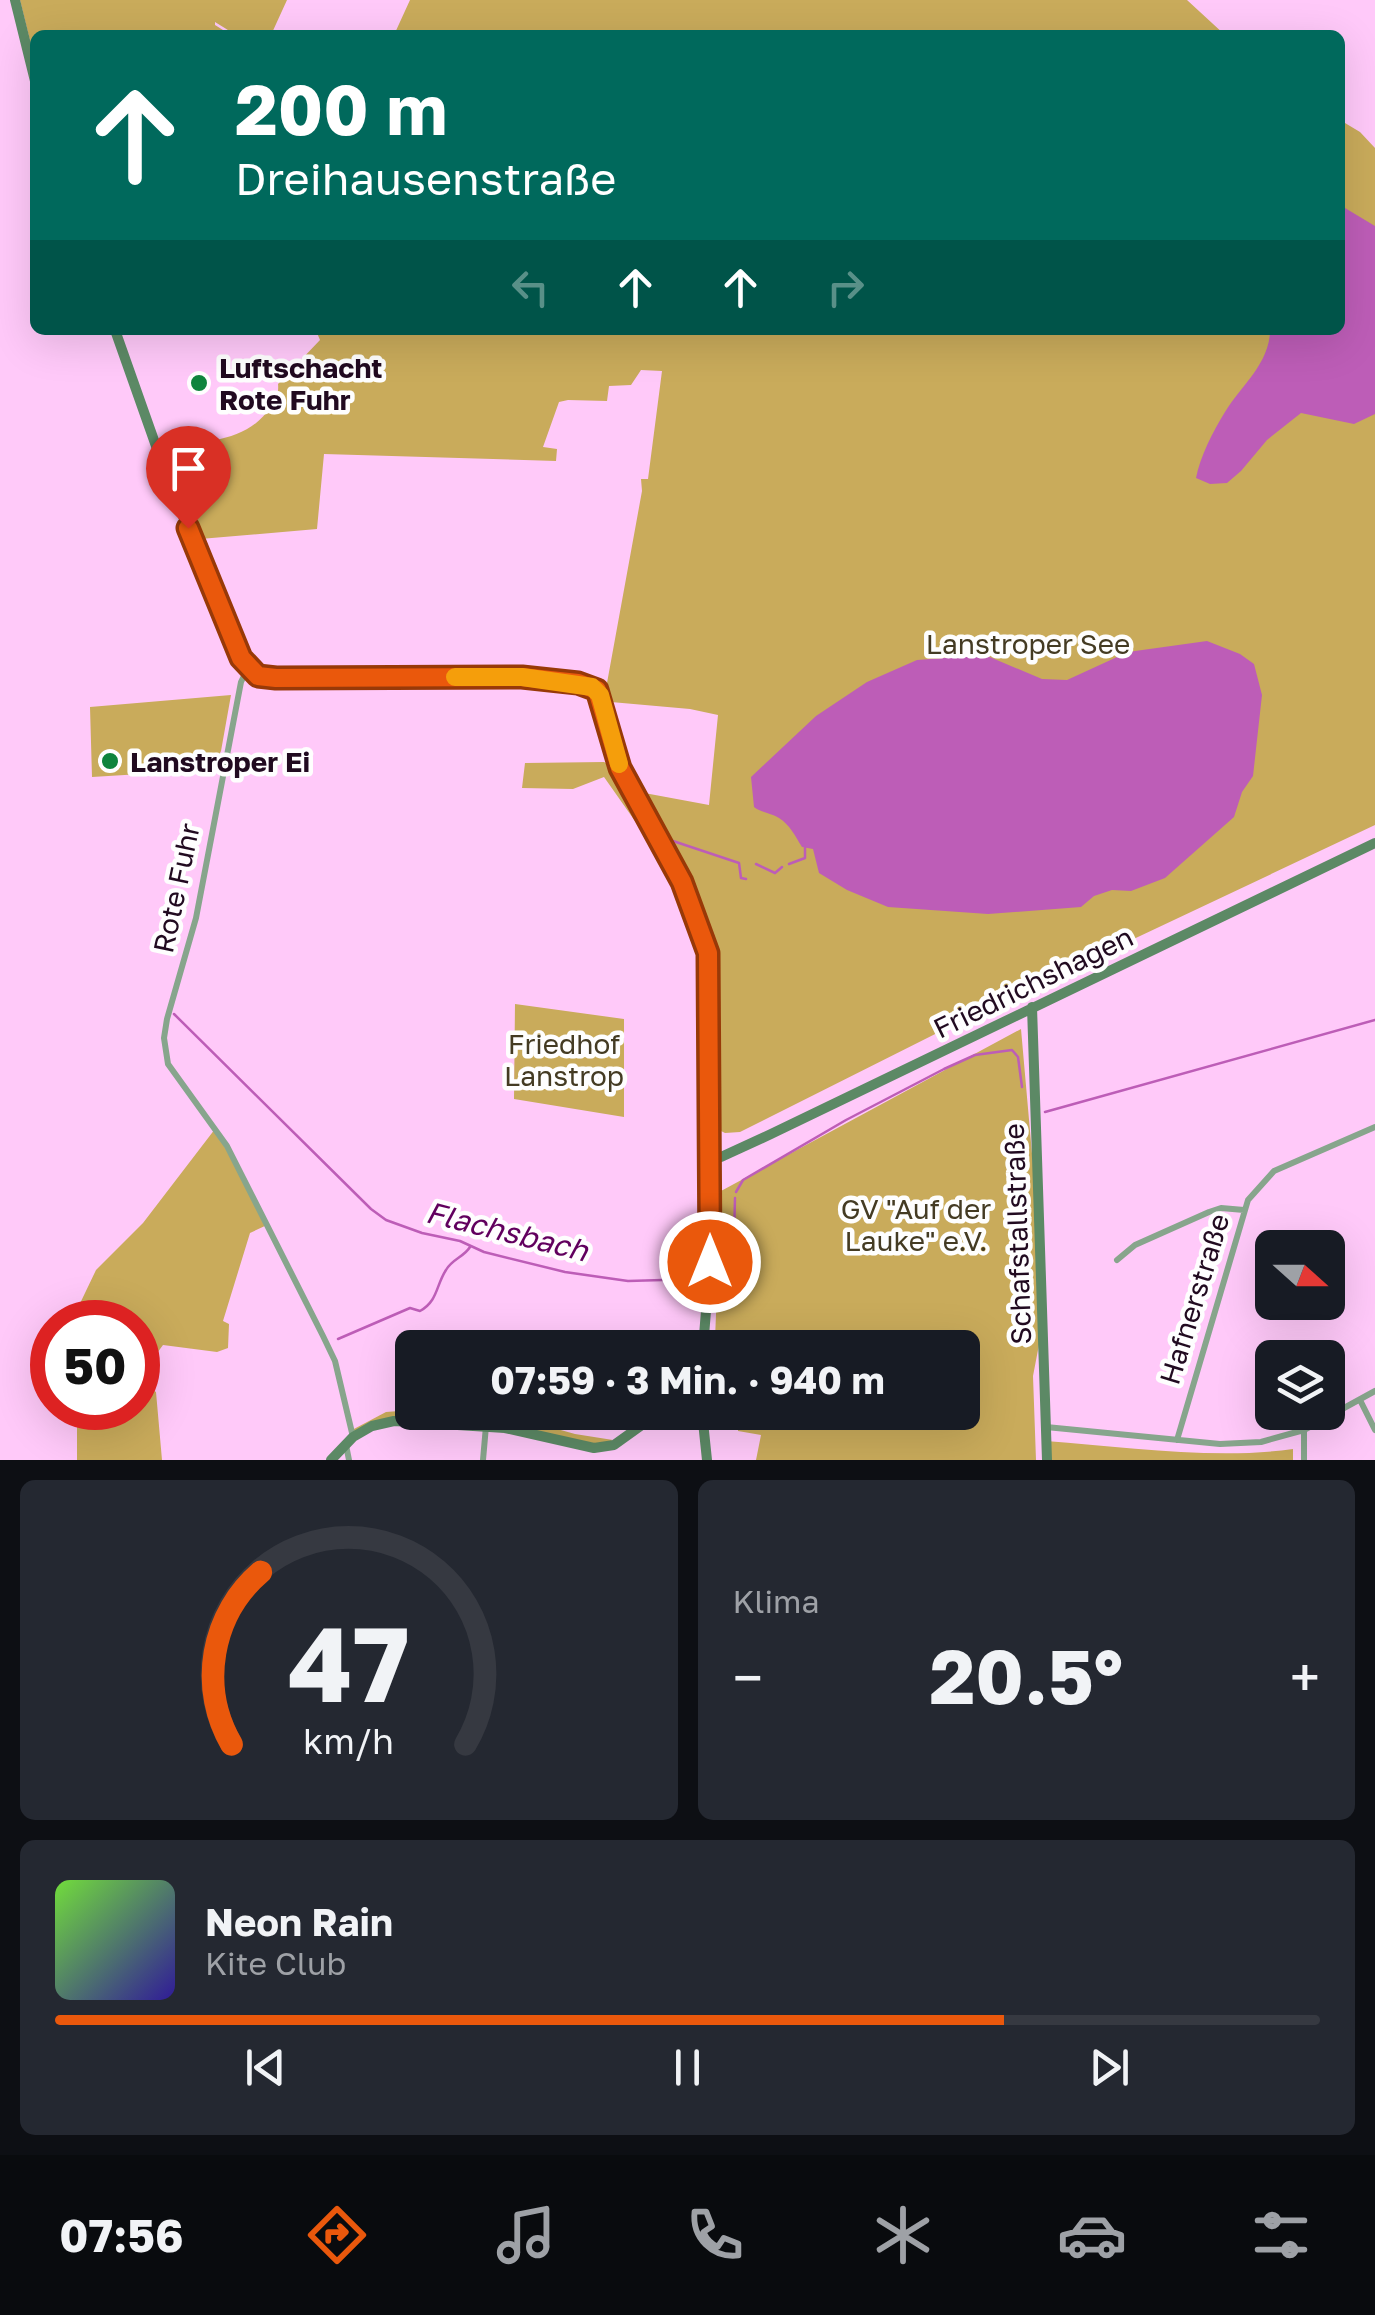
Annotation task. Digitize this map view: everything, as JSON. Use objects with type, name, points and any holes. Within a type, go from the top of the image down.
[{"type":"main road","points":[[14,0],[30,62]]},
{"type":"main road","points":[[116,335],[168,480],[248,668],[258,676],[522,677],[578,683],[597,690],[620,768],[682,882],[706,944],[710,968],[710,1262],[704,1330]]},
{"type":"main road","name":"Friedrichshagen","points":[[710,1158],[722,1157],[754,1142],[1375,843]]},
{"type":"main road","name":"Schafstallstraße","points":[[1032,1008],[1047,1460]]},
{"type":"main road","points":[[331,1460],[349,1440],[372,1426],[395,1421]]},
{"type":"main road","points":[[513,1430],[594,1448],[614,1445],[635,1430]]},
{"type":"main road","points":[[704,1430],[707,1460]]},
{"type":"street","name":"Rote Fuhr","points":[[248,668],[240,682],[196,918],[164,1038],[168,1064],[227,1146],[329,1348],[339,1376],[349,1440],[348,1460]]},
{"type":"street","name":"Hafnerstraße","points":[[1177,1440],[1244,1210],[1261,1182],[1274,1171],[1375,1127]]},
{"type":"street","points":[[1117,1260],[1136,1245],[1209,1212],[1221,1208],[1244,1210]]},
{"type":"street","points":[[1345,1407],[1375,1391]]},
{"type":"street","points":[[1360,1399],[1375,1430]]},
{"type":"street","points":[[1046,1427],[1242,1444],[1304,1430],[1304,1460]]},
{"type":"street","points":[[483,1460],[486,1430]]},
{"type":"green space","points":[[20,0],[287,0],[273,30],[228,30],[215,22],[223,30],[30,30],[30,41]]},
{"type":"green space","points":[[410,0],[1187,0],[1220,30],[396,30]]},
{"type":"green space","name":"Lanstroper See","points":[[1345,123],[1375,148],[1375,825],[979,1012],[740,1132],[725,1133],[717,1129],[719,1007],[713,949],[685,879],[639,792],[709,805],[718,715],[611,702],[607,683],[641,479],[648,479],[662,371],[641,370],[631,385],[609,386],[607,401],[559,402],[543,447],[557,449],[556,461],[324,454],[317,529],[200,539],[168,448],[225,438],[251,427],[271,406],[278,384],[320,340],[318,335],[1345,335]]},
{"type":"green space","points":[[231,695],[221,751],[206,758],[206,770],[92,777],[90,707]]},
{"type":"green space","points":[[604,762],[617,769],[651,834],[642,831],[604,777],[573,789],[522,788],[525,763]]},
{"type":"green space","name":"Friedhof Lanstrop","points":[[515,1004],[624,1019],[624,1117],[514,1099]]},
{"type":"green space","name":"GV \"Auf der Lauke\" e.V.","points":[[1021,1029],[1039,1233],[1042,1329],[1033,1376],[1036,1460],[756,1460],[761,1435],[738,1430],[980,1430],[980,1330],[715,1330],[721,1191]]},
{"type":"green space","points":[[215,1129],[267,1225],[250,1233],[223,1321],[229,1324],[228,1348],[217,1352],[163,1345],[160,1349],[160,1300],[82,1300],[96,1270],[143,1223]]},
{"type":"green space","points":[[395,1411],[395,1421],[353,1437],[352,1430]]},
{"type":"green space","points":[[77,1430],[159,1430],[162,1460],[77,1460]]},
{"type":"green space","points":[[482,1430],[561,1430],[613,1440],[594,1448],[550,1437]]},
{"type":"green space","points":[[1046,1441],[1202,1453],[1293,1449],[1293,1460],[1048,1460]]},
{"type":"shaded area","points":[[1345,208],[1375,226],[1375,414],[1354,424],[1301,413],[1267,440],[1227,483],[1210,484],[1196,478],[1216,427],[1260,364],[1270,335],[1345,335]]},
{"type":"shaded area","name":"Lanstroper See","points":[[1207,641],[1254,664],[1262,695],[1253,776],[1242,792],[1234,817],[1165,878],[1131,891],[1112,890],[1094,896],[1081,907],[988,914],[888,907],[819,873],[813,849],[802,847],[779,818],[754,807],[751,777],[816,716],[867,682],[917,660],[985,655],[1042,679],[1067,680],[1128,652]]},
{"type":"waterway","points":[[673,841],[739,863],[741,878],[746,879]]},
{"type":"waterway","points":[[789,864],[805,858],[805,848]]},
{"type":"waterway","points":[[756,864],[775,873],[782,867]]},
{"type":"waterway","name":"Flachsbach","points":[[174,1014],[386,1220],[460,1241],[484,1252],[565,1272],[628,1281],[697,1279],[702,1242]]},
{"type":"waterway","name":"Flachsbach","points":[[1045,1112],[1375,1020]]},
{"type":"waterway","name":"Flachsbach","points":[[736,1192],[743,1180],[846,1120],[975,1055],[1012,1050],[1018,1057],[1022,1087]]},
{"type":"waterway","name":"Flachsbach","points":[[715,1243],[734,1236],[735,1198]]},
{"type":"waterway","points":[[338,1339],[410,1308],[420,1311],[426,1307],[449,1266],[470,1247]]},
{"type":"slow traffic","points":[[455,677],[522,677],[592,687],[600,695],[619,764]]},
{"type":"place","name":"Luftschacht Rote Fuhr","points":[[199,383]]},
{"type":"place","name":"Lanstroper Ei","points":[[110,761]]},
{"type":"route","points":[[188,528],[241,658],[258,676],[522,677],[578,683],[597,690],[620,768],[682,882],[708,953],[710,1262]]}]
